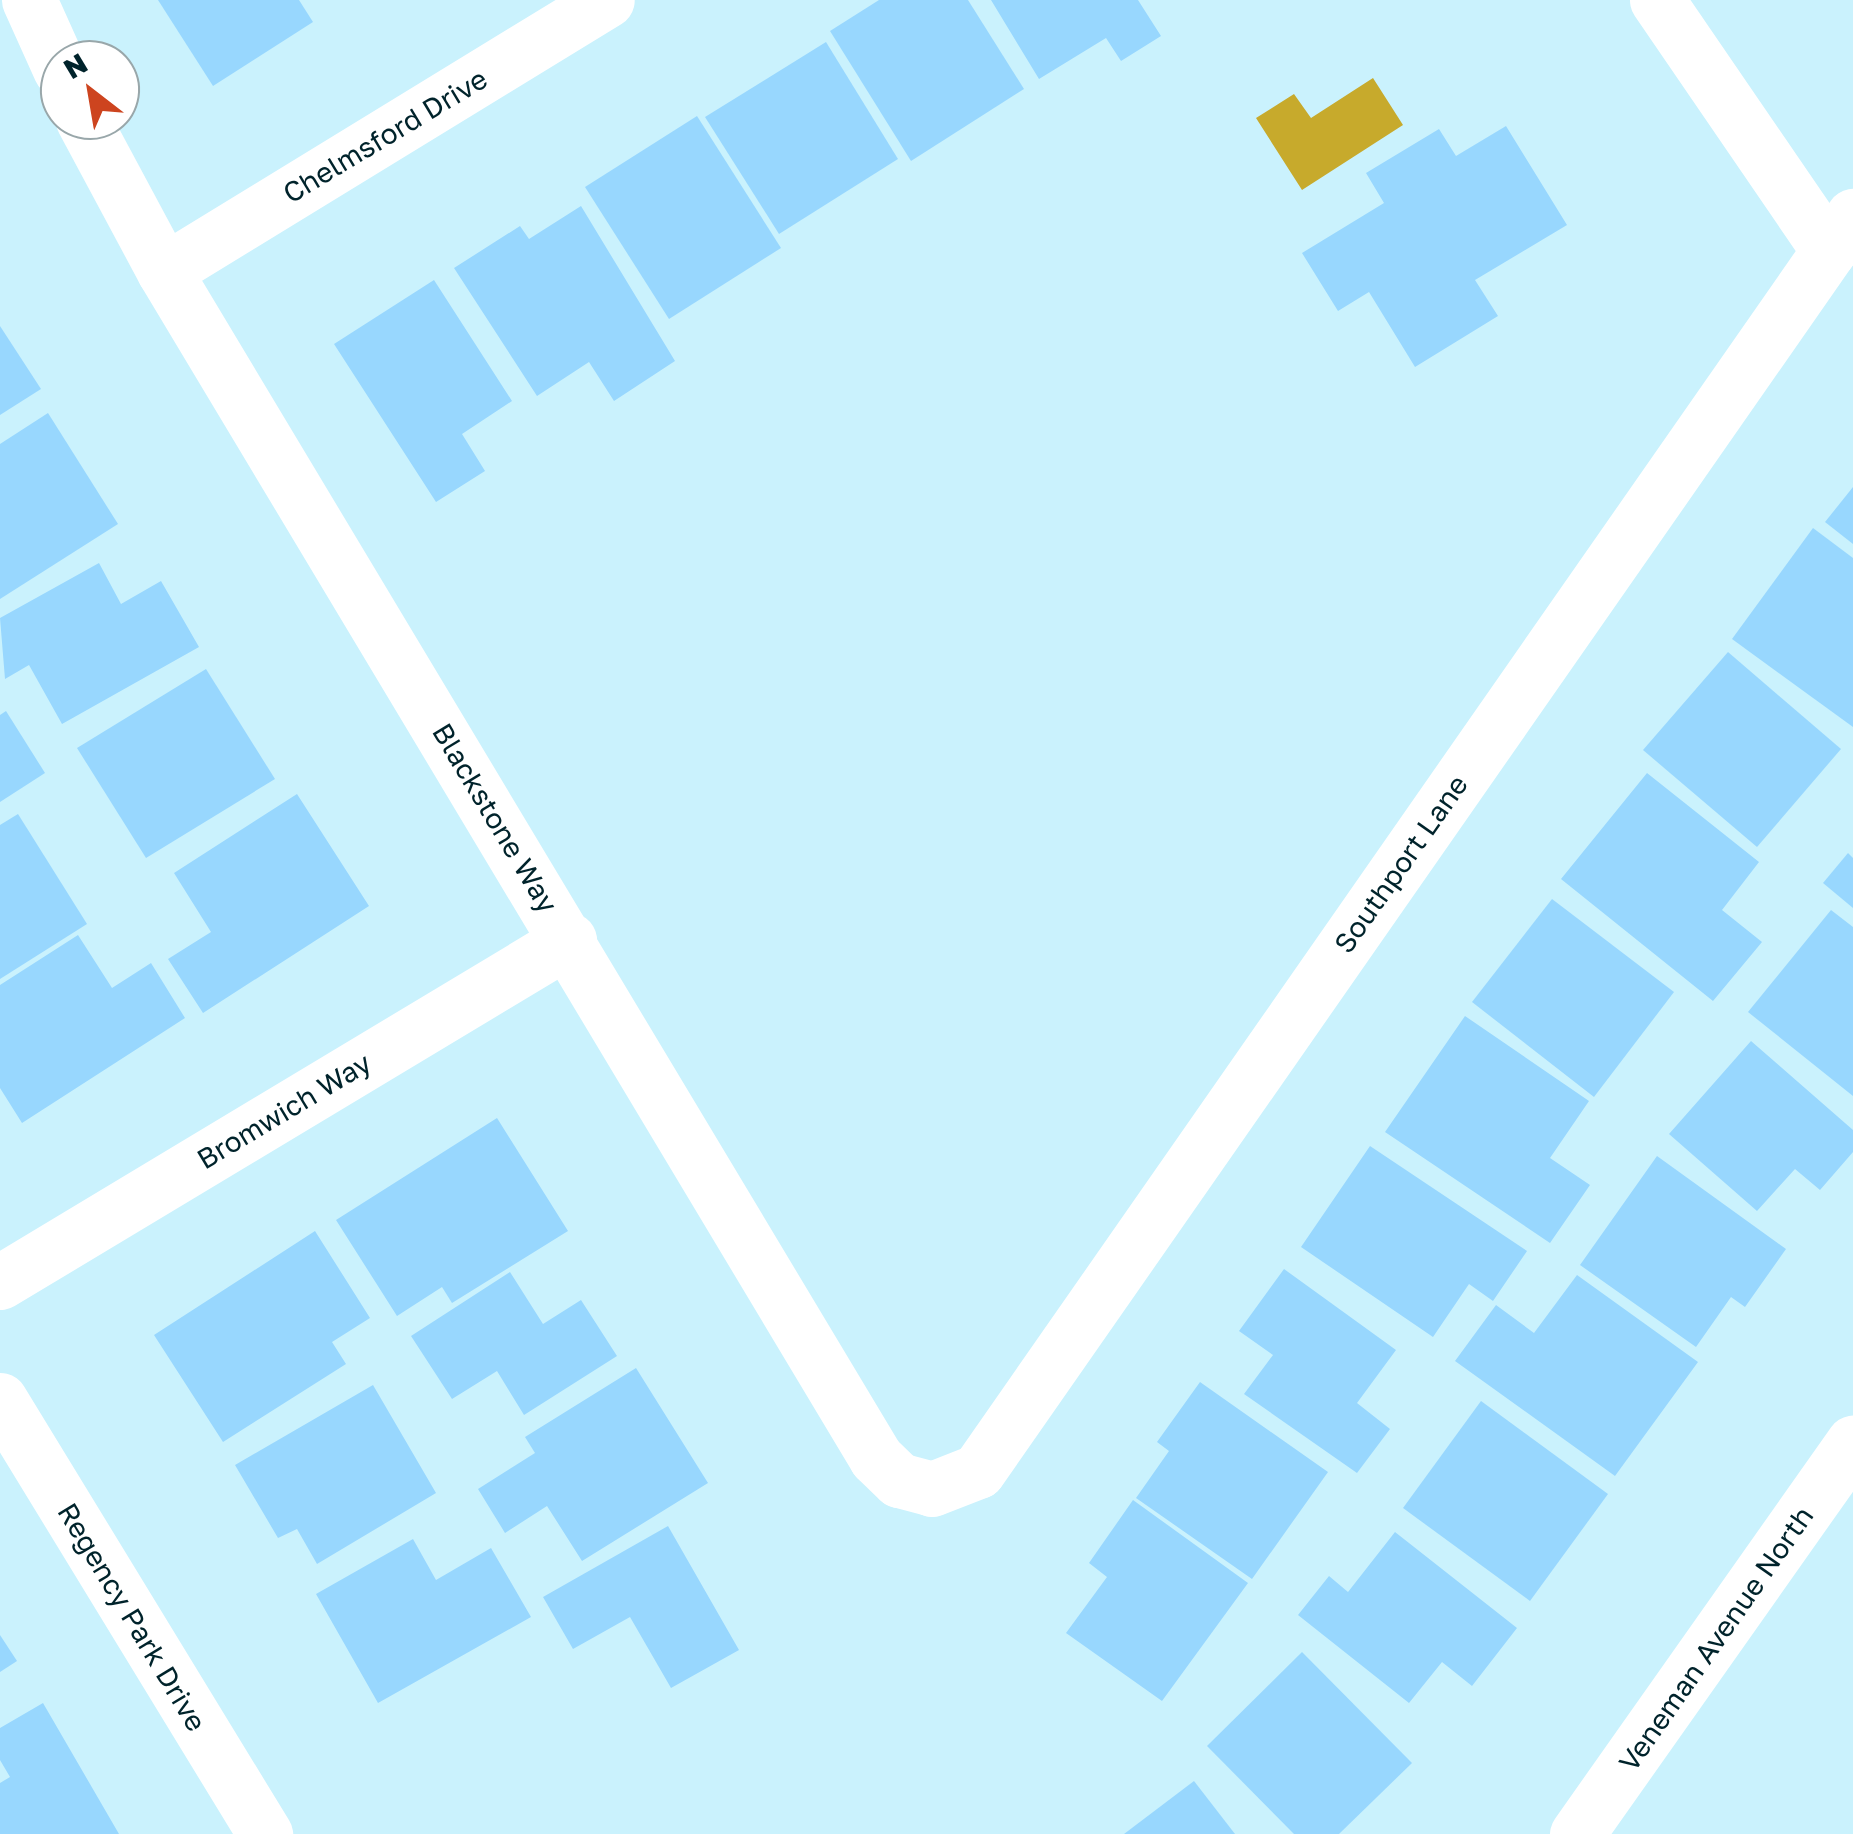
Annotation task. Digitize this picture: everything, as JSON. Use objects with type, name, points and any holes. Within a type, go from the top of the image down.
[{"type":"street","points":[[29,0],[47,40]]},
{"type":"street","name":"Chelmsford Drive","points":[[164,271],[608,0]]},
{"type":"street","points":[[1658,0],[1841,234]]},
{"type":"street","name":"Blackstone Way","points":[[94,140],[164,271],[569,940],[876,1458],[899,1480],[932,1489]]},
{"type":"street","name":"Southport Lane","points":[[932,1489],[978,1471],[1841,234]]},
{"type":"street","name":"Bromwich Way","points":[[0,1282],[569,940]]},
{"type":"street","name":"Regency Park Drive","points":[[0,1400],[264,1834]]},
{"type":"street","name":"Veneman Avenue North","points":[[1578,1834],[1853,1444]]},
{"type":"shaded area","points":[[1373,78],[1403,125],[1302,190],[1256,118],[1294,94],[1311,118]]},
{"type":"building","points":[[158,0],[299,0],[313,22],[213,86]]},
{"type":"building","points":[[879,0],[968,0],[1024,89],[911,161],[830,31]]},
{"type":"building","points":[[991,0],[1138,0],[1161,36],[1121,61],[1106,38],[1039,79]]},
{"type":"building","points":[[826,42],[898,159],[779,234],[705,117]]},
{"type":"building","points":[[697,116],[781,248],[669,319],[585,187]]},
{"type":"building","points":[[1506,126],[1567,225],[1475,280],[1498,316],[1415,367],[1369,292],[1338,311],[1302,253],[1384,203],[1366,173],[1439,129],[1456,156]]},
{"type":"building","points":[[581,206],[675,361],[614,401],[589,362],[537,396],[454,268],[520,226],[529,239]]},
{"type":"building","points":[[434,280],[512,401],[462,434],[485,471],[436,502],[334,344]]},
{"type":"building","points":[[0,326],[41,389],[0,415]]},
{"type":"building","points":[[48,413],[118,524],[0,599],[0,444]]},
{"type":"building","points":[[1853,487],[1853,544],[1825,522]]},
{"type":"building","points":[[1813,528],[1853,558],[1853,727],[1732,639]]},
{"type":"building","points":[[99,563],[121,604],[161,581],[199,647],[62,724],[29,665],[5,679],[0,618]]},
{"type":"building","points":[[1728,652],[1841,749],[1757,847],[1643,750]]},
{"type":"building","points":[[206,669],[275,779],[146,858],[77,748]]},
{"type":"building","points":[[6,711],[45,773],[0,802],[0,715]]},
{"type":"building","points":[[1647,773],[1759,862],[1722,910],[1762,942],[1713,1001],[1561,879]]},
{"type":"building","points":[[297,794],[369,906],[203,1013],[168,959],[211,932],[174,873]]},
{"type":"building","points":[[18,814],[87,924],[0,979],[0,825]]},
{"type":"building","points":[[1848,853],[1853,858],[1853,908],[1823,883]]},
{"type":"building","points":[[1552,899],[1674,992],[1594,1097],[1472,1002]]},
{"type":"building","points":[[1831,910],[1853,927],[1853,1096],[1748,1012]]},
{"type":"building","points":[[78,935],[112,988],[151,963],[185,1018],[22,1123],[0,1088],[0,985]]},
{"type":"building","points":[[1465,1016],[1589,1101],[1550,1158],[1590,1185],[1550,1243],[1385,1132]]},
{"type":"building","points":[[1751,1041],[1853,1130],[1853,1152],[1820,1190],[1795,1169],[1757,1211],[1669,1134]]},
{"type":"building","points":[[497,1118],[568,1231],[452,1303],[442,1287],[397,1316],[336,1220]]},
{"type":"building","points":[[1370,1146],[1527,1251],[1493,1301],[1469,1284],[1433,1337],[1301,1247]]},
{"type":"building","points":[[1657,1156],[1786,1249],[1745,1307],[1731,1297],[1696,1347],[1580,1265]]},
{"type":"building","points":[[315,1231],[370,1318],[332,1342],[346,1364],[223,1442],[154,1335]]},
{"type":"building","points":[[1284,1269],[1396,1350],[1357,1403],[1390,1429],[1357,1473],[1244,1394],[1273,1355],[1239,1331]]},
{"type":"building","points":[[510,1272],[543,1324],[581,1300],[617,1356],[524,1415],[497,1371],[452,1399],[411,1336]]},
{"type":"building","points":[[1577,1275],[1698,1362],[1615,1476],[1455,1361],[1496,1305],[1534,1333]]},
{"type":"building","points":[[636,1368],[708,1483],[582,1561],[547,1506],[505,1533],[478,1489],[535,1453],[525,1437]]},
{"type":"building","points":[[1200,1382],[1328,1472],[1252,1579],[1136,1498],[1169,1451],[1157,1442]]},
{"type":"building","points":[[373,1385],[436,1493],[317,1564],[297,1529],[278,1538],[235,1465]]},
{"type":"building","points":[[1481,1401],[1608,1494],[1530,1601],[1403,1508]]},
{"type":"building","points":[[1133,1500],[1248,1583],[1162,1701],[1066,1633],[1107,1577],[1089,1563]]},
{"type":"building","points":[[668,1526],[739,1650],[671,1688],[630,1617],[573,1649],[543,1597]]},
{"type":"building","points":[[1395,1532],[1517,1628],[1472,1686],[1442,1662],[1409,1703],[1298,1615],[1329,1576],[1348,1592]]},
{"type":"building","points":[[413,1539],[436,1580],[491,1548],[531,1617],[378,1703],[316,1594]]},
{"type":"building","points":[[0,1635],[17,1661],[0,1672]]},
{"type":"building","points":[[1302,1652],[1412,1763],[1339,1834],[1294,1834],[1207,1746]]},
{"type":"building","points":[[43,1703],[119,1834],[0,1834],[0,1783],[10,1777],[0,1760],[0,1728]]},
{"type":"building","points":[[1194,1781],[1235,1834],[1124,1834]]}]
